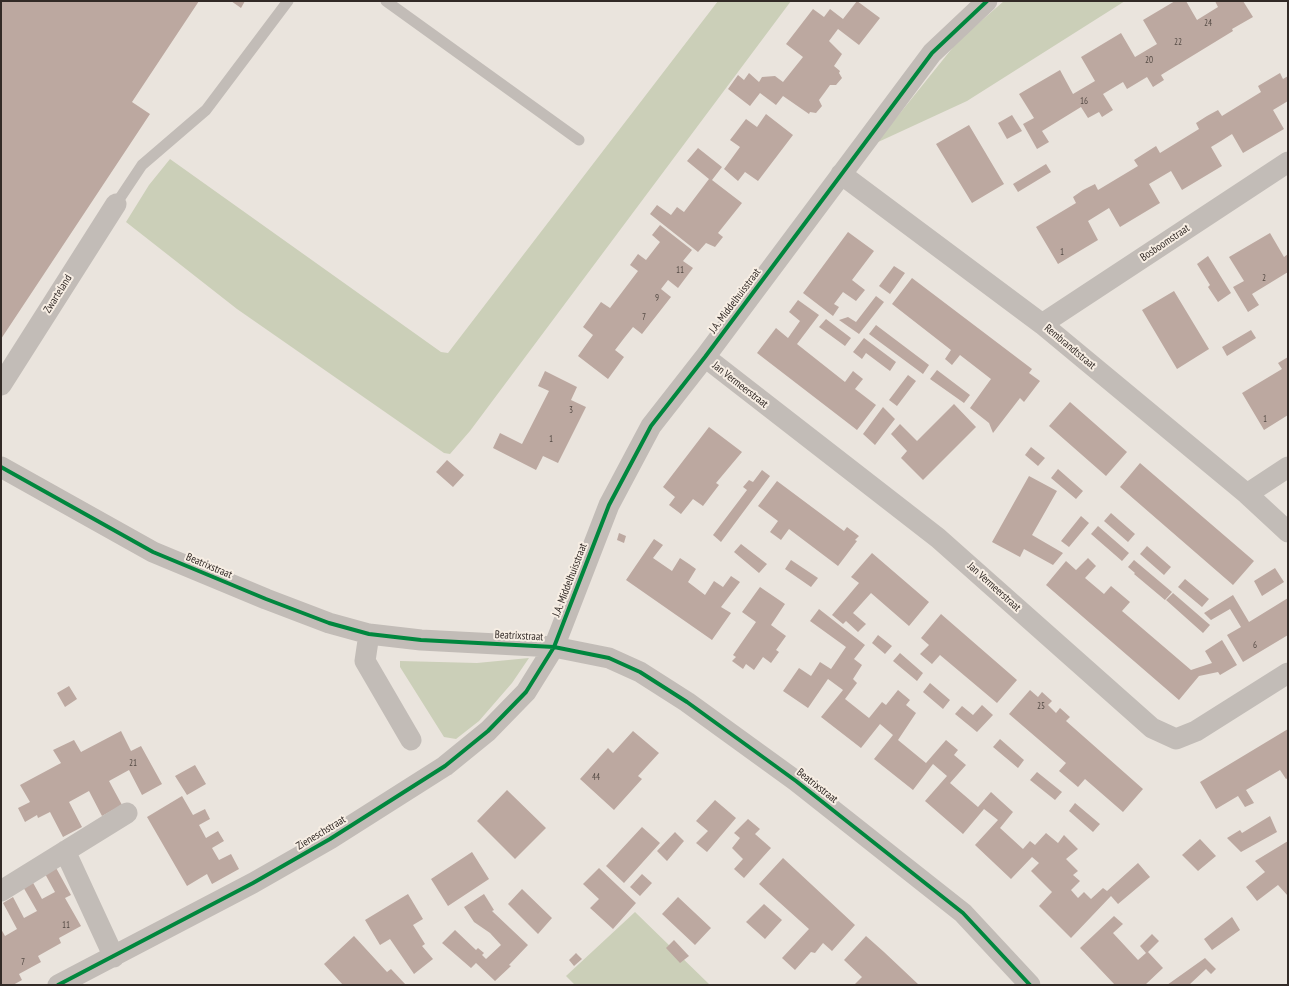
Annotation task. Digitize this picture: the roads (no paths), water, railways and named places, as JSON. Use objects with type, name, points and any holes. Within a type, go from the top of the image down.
[{"type":"street","name":"J.A. Middelhuisstraat","points":[[554,647],[609,505],[651,426],[705,357],[932,53],[987,1]]},
{"type":"street","name":"Bosboomstraat","points":[[1042,324],[1288,162]]},
{"type":"street","name":"Rembrandtstraat","points":[[841,174],[1042,324],[1247,494],[1288,532]]},
{"type":"street","name":"Zwarteland","points":[[1,385],[116,204]]},
{"type":"street","name":"Jan Vermeerstraat","points":[[705,357],[938,538],[1152,728],[1176,739],[1196,730],[1288,673]]},
{"type":"street","name":"Beatrixstraat","points":[[1,467],[153,552],[266,599],[329,623],[369,634],[421,640],[554,647],[609,658],[640,672],[686,702],[796,781],[963,913],[1030,985]]},
{"type":"street","points":[[1247,494],[1288,467]]},
{"type":"street","points":[[369,634],[365,661],[411,740]]},
{"type":"street","name":"Zieneschstraat","points":[[58,985],[253,883],[324,843],[445,766],[488,731],[526,692],[554,647]]},
{"type":"street","points":[[1,891],[128,813]]},
{"type":"street","points":[[65,851],[114,957]]},
{"type":"lane","points":[[116,204],[142,165],[206,110],[288,1]]},
{"type":"lane","points":[[386,1],[579,140]]}]
